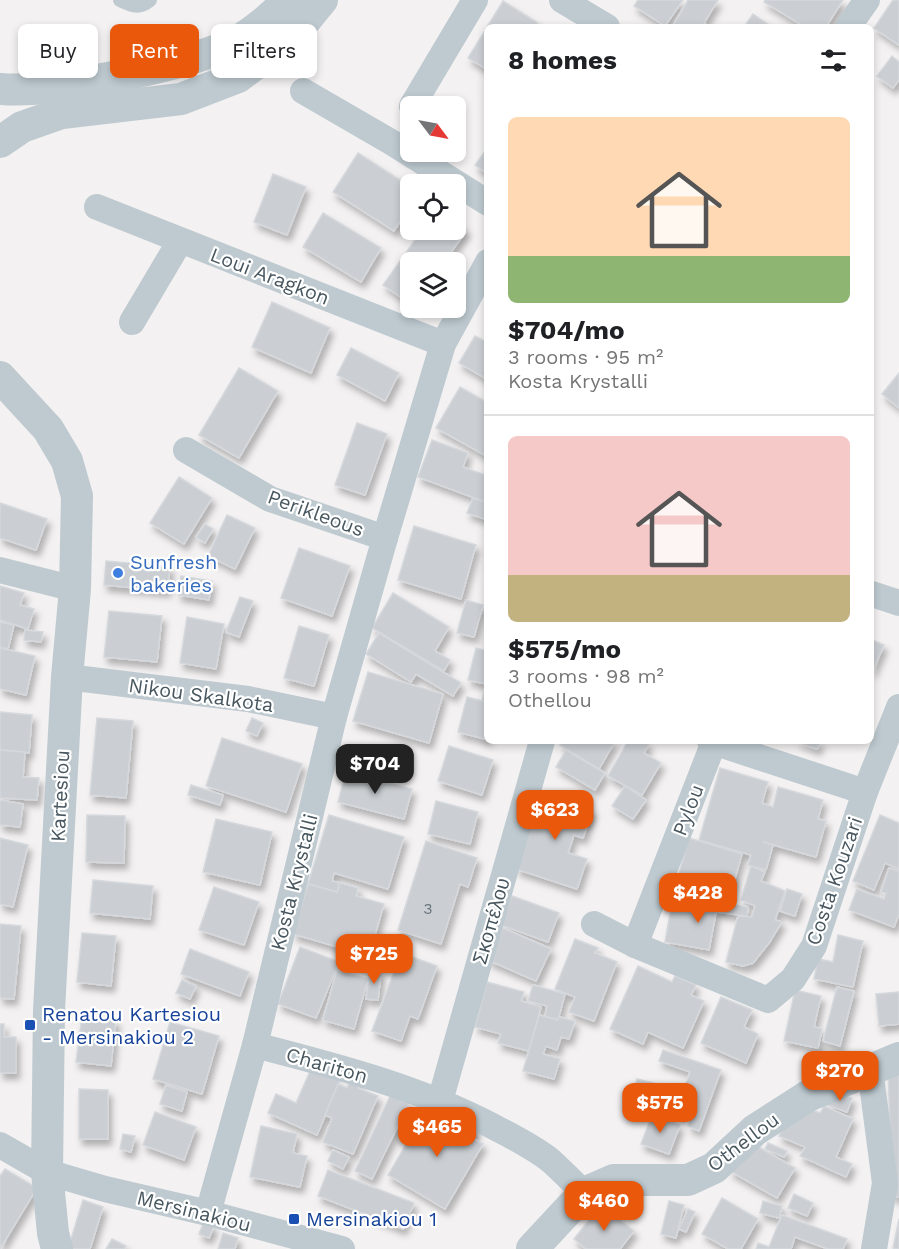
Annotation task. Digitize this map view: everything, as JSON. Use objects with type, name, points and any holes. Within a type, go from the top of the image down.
[{"type":"street","points":[[0,89],[59,87],[168,66],[234,42],[278,11],[287,0]]},
{"type":"street","points":[[0,142],[22,127],[62,113],[181,99],[238,77],[291,38],[322,0]]},
{"type":"street","points":[[418,96],[475,0]]},
{"type":"street","points":[[562,0],[602,24]]},
{"type":"street","points":[[850,24],[867,0]]},
{"type":"street","points":[[303,91],[392,142],[484,200]]},
{"type":"street","points":[[392,142],[400,128]]},
{"type":"street","name":"Loui Aragkon","points":[[97,207],[443,344]]},
{"type":"street","points":[[132,322],[180,241]]},
{"type":"street","name":"Kosta Krystalli","points":[[208,1213],[255,1045],[334,717],[385,538],[443,344],[484,269]]},
{"type":"street","name":"Kartesiou","points":[[0,377],[48,429],[67,461],[77,496],[75,589],[67,677],[49,1010],[47,1172],[54,1246]]},
{"type":"street","name":"Perikleous","points":[[186,450],[270,499],[385,538]]},
{"type":"street","points":[[0,570],[75,589]]},
{"type":"street","points":[[874,595],[899,603]]},
{"type":"street","name":"Nikou Skalkota","points":[[67,677],[248,699],[334,717]]},
{"type":"street","name":"Costa Kouzari","points":[[594,924],[634,945],[768,1000],[794,978],[814,946],[865,792],[898,709]]},
{"type":"street","name":"Σκοπέλου","points":[[440,1101],[541,744]]},
{"type":"street","name":"Pylou","points":[[634,945],[711,744]]},
{"type":"street","name":"Pylou","points":[[718,744],[865,792]]},
{"type":"street","name":"Chariton","points":[[255,1045],[340,1067],[440,1101],[511,1136],[550,1160],[584,1193]]},
{"type":"street","name":"Othellou","points":[[532,1249],[584,1193],[614,1180],[688,1180],[714,1168],[755,1130],[808,1096],[899,1058]]},
{"type":"street","points":[[870,1069],[885,1183],[874,1249]]},
{"type":"street","name":"Mersinakiou","points":[[0,1145],[47,1172],[105,1189],[208,1213],[342,1249]]},
{"type":"lane","points":[[120,0],[133,7],[142,6],[150,0]]},
{"type":"building","points":[[638,0],[683,0],[666,24],[662,24],[634,6]]},
{"type":"building","points":[[688,0],[718,0],[706,24],[674,24]]},
{"type":"building","points":[[765,0],[843,0],[828,24],[800,24],[764,2]]},
{"type":"building","points":[[893,0],[899,0],[899,45],[874,28]]},
{"type":"building","points":[[503,1],[538,23],[537,24],[489,24]]},
{"type":"building","points":[[753,14],[768,24],[746,24]]},
{"type":"building","points":[[484,32],[484,68],[468,58]]},
{"type":"building","points":[[892,56],[899,62],[899,80],[893,88],[877,76]]},
{"type":"building","points":[[358,153],[400,180],[400,222],[394,231],[333,192]]},
{"type":"building","points":[[484,153],[484,171],[475,165]]},
{"type":"building","points":[[273,174],[306,187],[287,235],[254,222]]},
{"type":"building","points":[[323,213],[381,248],[361,282],[303,247]]},
{"type":"building","points":[[415,240],[460,240],[451,252],[406,252]]},
{"type":"building","points":[[400,261],[400,297],[383,285]]},
{"type":"building","points":[[272,302],[330,328],[311,373],[252,347]]},
{"type":"building","points":[[475,336],[484,341],[484,378],[459,363]]},
{"type":"building","points":[[351,348],[399,373],[385,401],[337,375]]},
{"type":"building","points":[[239,368],[278,391],[239,458],[199,435]]},
{"type":"building","points":[[899,373],[899,408],[882,394]]},
{"type":"building","points":[[460,387],[484,401],[484,455],[436,428]]},
{"type":"building","points":[[357,423],[387,434],[365,495],[335,485]]},
{"type":"building","points":[[432,440],[468,453],[463,467],[484,475],[484,502],[418,477]]},
{"type":"building","points":[[179,477],[212,498],[184,544],[150,523]]},
{"type":"building","points":[[473,498],[484,502],[484,519],[467,513]]},
{"type":"building","points":[[0,503],[47,519],[36,550],[0,538]]},
{"type":"building","points":[[227,515],[255,528],[235,569],[208,556]]},
{"type":"building","points":[[205,524],[213,529],[205,543],[196,537]]},
{"type":"building","points":[[414,526],[476,545],[461,599],[398,580]]},
{"type":"building","points":[[299,548],[350,566],[332,616],[281,598]]},
{"type":"building","points":[[106,561],[170,567],[167,591],[104,585]]},
{"type":"building","points":[[181,576],[212,581],[209,600],[178,595]]},
{"type":"building","points":[[0,586],[24,593],[20,605],[34,609],[28,629],[0,620]]},
{"type":"building","points":[[393,593],[449,627],[435,651],[450,660],[444,671],[372,628]]},
{"type":"building","points":[[240,597],[253,601],[239,637],[226,632]]},
{"type":"building","points":[[466,600],[483,605],[474,637],[457,633]]},
{"type":"building","points":[[109,611],[162,616],[157,662],[104,657]]},
{"type":"building","points":[[187,617],[224,624],[216,669],[180,663]]},
{"type":"building","points":[[0,622],[14,625],[8,649],[0,647]]},
{"type":"building","points":[[299,626],[329,635],[314,686],[284,678]]},
{"type":"building","points":[[25,630],[43,632],[41,642],[24,640]]},
{"type":"building","points":[[379,633],[461,683],[453,696],[416,674],[411,682],[366,654]]},
{"type":"building","points":[[874,641],[884,645],[874,668]]},
{"type":"building","points":[[0,648],[35,656],[26,695],[0,689]]},
{"type":"building","points":[[476,648],[484,650],[484,684],[468,680]]},
{"type":"building","points":[[368,672],[443,694],[429,743],[353,721]]},
{"type":"building","points":[[467,697],[484,701],[484,739],[458,732]]},
{"type":"building","points":[[0,712],[32,715],[29,753],[0,750]]},
{"type":"building","points":[[97,718],[133,721],[126,798],[90,795]]},
{"type":"building","points":[[252,718],[263,723],[257,736],[246,731]]},
{"type":"building","points":[[222,738],[302,764],[286,812],[206,786]]},
{"type":"building","points":[[561,744],[613,744],[599,769]]},
{"type":"building","points":[[626,744],[649,744],[644,753],[661,763],[642,795],[608,776]]},
{"type":"building","points":[[804,744],[820,744],[817,749]]},
{"type":"building","points":[[449,746],[493,760],[482,795],[438,781]]},
{"type":"building","points":[[0,750],[25,752],[23,777],[39,778],[37,800],[0,798]]},
{"type":"building","points":[[566,750],[605,773],[595,790],[556,767]]},
{"type":"building","points":[[720,768],[768,782],[762,803],[773,807],[778,787],[823,800],[818,819],[826,821],[816,857],[763,842],[773,845],[766,870],[748,865],[751,855],[699,840]]},
{"type":"building","points":[[346,772],[412,789],[404,819],[338,802]]},
{"type":"building","points":[[191,785],[223,795],[220,805],[188,795]]},
{"type":"building","points":[[625,786],[646,800],[633,819],[612,806]]},
{"type":"building","points":[[541,793],[593,810],[583,838],[574,835],[568,853],[587,859],[577,889],[516,869]]},
{"type":"building","points":[[0,800],[23,804],[20,827],[0,825]]},
{"type":"building","points":[[436,801],[478,812],[470,844],[428,834]]},
{"type":"building","points":[[87,815],[125,816],[124,863],[86,862]]},
{"type":"building","points":[[329,815],[404,837],[388,889],[334,873],[332,881],[340,883],[337,892],[308,884]]},
{"type":"building","points":[[880,815],[899,823],[899,869],[885,863],[874,890],[853,881]]},
{"type":"building","points":[[216,819],[272,832],[260,885],[203,872]]},
{"type":"building","points":[[0,838],[28,845],[13,907],[0,904]]},
{"type":"building","points":[[689,838],[742,854],[730,896],[677,880]]},
{"type":"building","points":[[426,841],[477,858],[468,887],[460,884],[441,944],[398,930]]},
{"type":"building","points":[[751,866],[765,872],[761,881],[785,891],[775,920],[782,922],[753,963],[743,966],[726,962],[738,916],[752,917],[755,906],[741,900]]},
{"type":"building","points":[[889,868],[899,871],[899,914],[894,927],[849,910],[857,889],[884,899],[886,893],[881,892]]},
{"type":"building","points":[[93,880],[153,886],[150,919],[90,913]]},
{"type":"building","points":[[340,883],[358,888],[356,896],[384,904],[369,956],[293,934],[308,884],[337,892]]},
{"type":"building","points":[[214,887],[259,902],[244,945],[199,930]]},
{"type":"building","points":[[787,889],[802,894],[795,916],[780,911]]},
{"type":"building","points":[[668,894],[699,903],[696,912],[666,903]]},
{"type":"building","points":[[512,896],[559,913],[548,942],[501,925]]},
{"type":"building","points":[[705,900],[748,907],[747,916],[716,912],[709,950],[665,942],[671,908],[702,914]]},
{"type":"building","points":[[0,924],[21,926],[14,999],[0,998]]},
{"type":"building","points":[[503,928],[551,949],[536,981],[488,960]]},
{"type":"building","points":[[82,933],[116,936],[111,986],[77,982]]},
{"type":"building","points":[[838,935],[863,941],[853,987],[814,979],[818,959],[833,962]]},
{"type":"building","points":[[575,939],[598,948],[595,953],[617,962],[594,1021],[569,1012],[575,997],[555,989]]},
{"type":"building","points":[[300,947],[339,962],[316,1018],[278,1004]]},
{"type":"building","points":[[190,949],[249,972],[240,996],[181,974]]},
{"type":"building","points":[[401,953],[437,966],[418,1019],[410,1016],[401,1041],[372,1031]]},
{"type":"building","points":[[638,966],[672,982],[675,976],[696,985],[691,995],[704,1001],[683,1048],[648,1032],[643,1044],[610,1029]]},
{"type":"building","points":[[337,970],[368,979],[354,1029],[323,1020]]},
{"type":"building","points":[[370,970],[381,972],[378,1000],[366,999]]},
{"type":"building","points":[[182,980],[196,986],[190,999],[176,993]]},
{"type":"building","points":[[487,982],[524,992],[521,1001],[541,1007],[529,1051],[498,1043],[501,1034],[475,1027]]},
{"type":"building","points":[[533,985],[565,994],[558,1020],[545,1016],[547,1006],[528,1001]]},
{"type":"building","points":[[837,987],[854,991],[840,1046],[823,1041]]},
{"type":"building","points":[[795,990],[821,996],[814,1027],[822,1029],[818,1048],[784,1041]]},
{"type":"building","points":[[899,992],[899,1024],[879,1026],[876,994]]},
{"type":"building","points":[[721,997],[752,1010],[744,1027],[758,1034],[746,1063],[701,1043]]},
{"type":"building","points":[[539,1015],[558,1020],[559,1017],[575,1021],[569,1039],[561,1037],[557,1050],[546,1046],[543,1054],[560,1059],[554,1079],[523,1071]]},
{"type":"building","points":[[82,1016],[116,1020],[111,1066],[76,1062]]},
{"type":"building","points":[[170,1022],[219,1036],[202,1094],[153,1079]]},
{"type":"building","points":[[0,1024],[4,1024],[4,1037],[16,1037],[16,1073],[0,1073]]},
{"type":"building","points":[[663,1050],[721,1070],[699,1131],[688,1126],[693,1113],[667,1104],[669,1097],[680,1101],[690,1072],[659,1061]]},
{"type":"building","points":[[899,1064],[899,1197],[892,1197],[888,1065]]},
{"type":"building","points":[[311,1069],[340,1081],[317,1135],[268,1113],[276,1094],[296,1103]]},
{"type":"building","points":[[351,1078],[360,1081],[358,1088],[378,1096],[353,1154],[323,1142],[332,1118],[325,1115],[338,1084],[347,1088]]},
{"type":"building","points":[[637,1079],[666,1086],[660,1110],[631,1103]]},
{"type":"building","points":[[166,1085],[187,1092],[182,1111],[160,1104]]},
{"type":"building","points":[[79,1089],[108,1090],[108,1139],[79,1139]]},
{"type":"building","points":[[832,1091],[852,1098],[847,1112],[827,1105]]},
{"type":"building","points":[[391,1094],[409,1103],[372,1179],[355,1171]]},
{"type":"building","points":[[794,1102],[820,1113],[824,1106],[853,1119],[836,1157],[852,1164],[846,1177],[800,1156],[805,1147],[779,1136]]},
{"type":"building","points":[[429,1105],[441,1111],[436,1118],[451,1127],[457,1117],[477,1129],[472,1138],[483,1144],[445,1209],[388,1175]]},
{"type":"building","points":[[155,1112],[196,1127],[184,1160],[143,1145]]},
{"type":"building","points":[[652,1115],[680,1125],[669,1154],[641,1144]]},
{"type":"building","points":[[261,1126],[297,1134],[293,1153],[307,1156],[300,1187],[250,1177]]},
{"type":"building","points":[[123,1134],[135,1136],[131,1152],[120,1149]]},
{"type":"building","points":[[748,1141],[795,1168],[777,1198],[730,1171]]},
{"type":"building","points":[[768,1143],[787,1151],[784,1157],[765,1149]]},
{"type":"building","points":[[333,1150],[349,1157],[343,1169],[328,1161]]},
{"type":"building","points":[[5,1169],[37,1188],[0,1249],[0,1176]]},
{"type":"building","points":[[328,1170],[414,1203],[403,1229],[318,1196]]},
{"type":"building","points":[[794,1194],[813,1203],[807,1216],[788,1208]]},
{"type":"building","points":[[722,1198],[758,1219],[741,1249],[728,1249],[702,1234]]},
{"type":"building","points":[[83,1200],[103,1207],[90,1249],[68,1249]]},
{"type":"building","points":[[669,1201],[684,1205],[676,1238],[661,1234]]},
{"type":"building","points":[[763,1201],[782,1206],[779,1218],[760,1213]]},
{"type":"building","points":[[601,1205],[634,1231],[620,1249],[586,1249],[574,1239]]},
{"type":"building","points":[[688,1209],[695,1212],[686,1232],[679,1229]]},
{"type":"building","points":[[782,1215],[847,1239],[843,1249],[828,1249],[795,1237],[791,1249],[756,1249],[758,1243],[769,1247]]},
{"type":"building","points":[[899,1219],[899,1249],[898,1249],[893,1248]]},
{"type":"building","points":[[204,1221],[214,1226],[209,1238],[199,1234]]},
{"type":"building","points":[[223,1233],[238,1238],[235,1249],[218,1249]]},
{"type":"building","points":[[112,1239],[126,1246],[124,1249],[106,1249]]},
{"type":"place","name":"Sunfresh bakeries","points":[[118,573]]},
{"type":"place","name":"Renatou Kartesiou - Mersinakiou 2","points":[[30,1025]]},
{"type":"place","name":"Mersinakiou 1","points":[[294,1219]]}]
